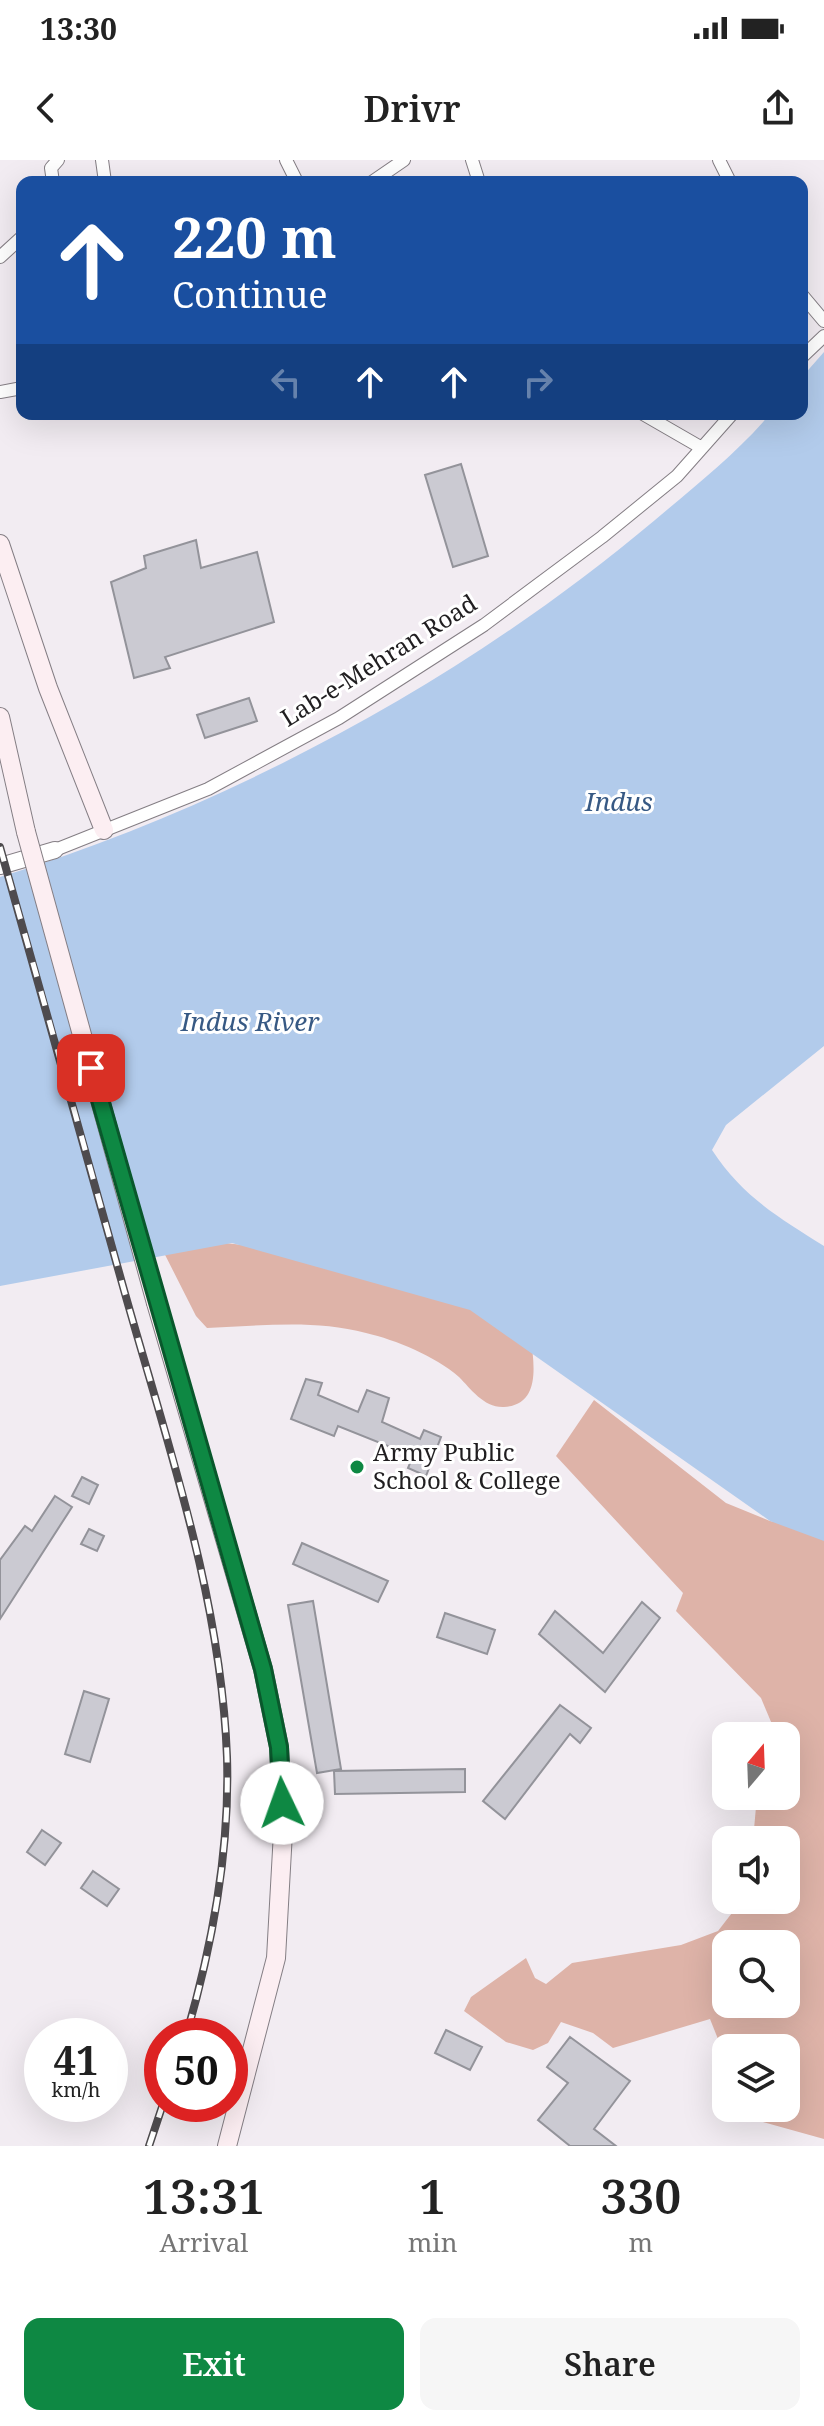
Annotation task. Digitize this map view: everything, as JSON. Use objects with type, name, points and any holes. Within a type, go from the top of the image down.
[{"type":"main road","points":[[0,544],[48,688],[104,830]]},
{"type":"main road","points":[[0,717],[26,832],[156,1303],[263,1669],[279,1747],[283,1832],[276,1958],[227,2146]]},
{"type":"street","points":[[381,176],[404,160]]},
{"type":"street","points":[[0,257],[16,242]]},
{"type":"street","points":[[808,302],[824,321]]},
{"type":"street","points":[[808,351],[824,336]]},
{"type":"street","points":[[653,420],[702,448]]},
{"type":"street","name":"Lab-e-Mehran Road","points":[[0,866],[55,850],[208,789],[352,710],[484,625],[602,537],[677,476],[727,420]]},
{"type":"shaded area","points":[[155,1235],[382,1261],[531,1339],[534,1371],[530,1391],[516,1405],[504,1407],[490,1404],[478,1397],[449,1369],[427,1356],[390,1340],[346,1329],[287,1324],[207,1328],[196,1316]]},
{"type":"shaded area","points":[[594,1400],[726,1503],[770,1521],[824,1531],[824,2139],[763,2122],[800,2122],[800,2034],[716,2034],[710,2019],[613,2048],[593,2033],[561,2022],[548,2043],[533,2050],[506,2042],[464,2011],[471,1997],[526,1958],[535,1978],[546,1984],[572,1963],[681,1945],[712,1933],[712,2018],[800,2018],[800,1930],[719,1930],[731,1914],[800,1914],[800,1826],[754,1826],[756,1810],[800,1810],[800,1722],[771,1722],[761,1698],[676,1611],[683,1593],[556,1456]]},
{"type":"water","points":[[824,352],[824,1046],[726,1125],[712,1150],[749,1193],[824,1246],[824,1541],[770,1521],[470,1310],[232,1243],[0,1286],[0,877],[175,813],[345,731],[427,684],[506,633],[582,578],[715,469],[764,420],[808,420],[808,370]]},
{"type":"building","points":[[461,464],[488,556],[453,567],[425,475]]},
{"type":"building","points":[[196,540],[201,568],[257,552],[274,622],[165,657],[170,668],[134,678],[111,582],[146,568],[144,556]]},
{"type":"building","points":[[249,698],[257,721],[205,738],[197,715]]},
{"type":"building","points":[[306,1379],[322,1383],[318,1395],[358,1412],[367,1390],[389,1398],[382,1422],[420,1439],[424,1430],[441,1437],[426,1476],[408,1468],[413,1456],[338,1426],[334,1436],[291,1419]]},
{"type":"building","points":[[82,1477],[98,1485],[89,1504],[72,1496]]},
{"type":"building","points":[[55,1496],[72,1507],[0,1619],[0,1560],[25,1526],[32,1531]]},
{"type":"building","points":[[89,1529],[104,1536],[97,1551],[81,1544]]},
{"type":"building","points":[[302,1543],[388,1581],[378,1602],[293,1564]]},
{"type":"building","points":[[313,1601],[341,1769],[317,1773],[288,1605]]},
{"type":"building","points":[[642,1602],[660,1618],[605,1692],[539,1634],[555,1611],[603,1653]]},
{"type":"building","points":[[445,1613],[495,1630],[487,1654],[437,1637]]},
{"type":"building","points":[[84,1691],[109,1699],[90,1762],[65,1754]]},
{"type":"building","points":[[560,1705],[591,1728],[580,1743],[570,1734],[505,1819],[483,1801]]},
{"type":"building","points":[[465,1769],[465,1792],[335,1794],[334,1771]]},
{"type":"building","points":[[42,1830],[61,1843],[45,1865],[27,1852]]},
{"type":"building","points":[[93,1871],[119,1889],[107,1906],[81,1888]]},
{"type":"building","points":[[446,2030],[482,2047],[470,2070],[435,2053]]},
{"type":"building","points":[[570,2037],[630,2081],[594,2129],[616,2146],[570,2146],[538,2120],[568,2083],[547,2067]]},
{"type":"railway","points":[[0,847],[174,1463],[203,1579],[214,1638],[223,1697],[227,1757],[226,1828],[211,1933],[191,2018]]},
{"type":"railway","points":[[149,2146],[157,2122]]},
{"type":"place","name":"Army Public School & College","points":[[357,1467]]},
{"type":"route","points":[[91,1068],[263,1669],[279,1747],[282,1803]]},
{"type":"water label","name":"Indus","points":[[619,802]]},
{"type":"water label","name":"Indus River","points":[[250,1022]]}]
